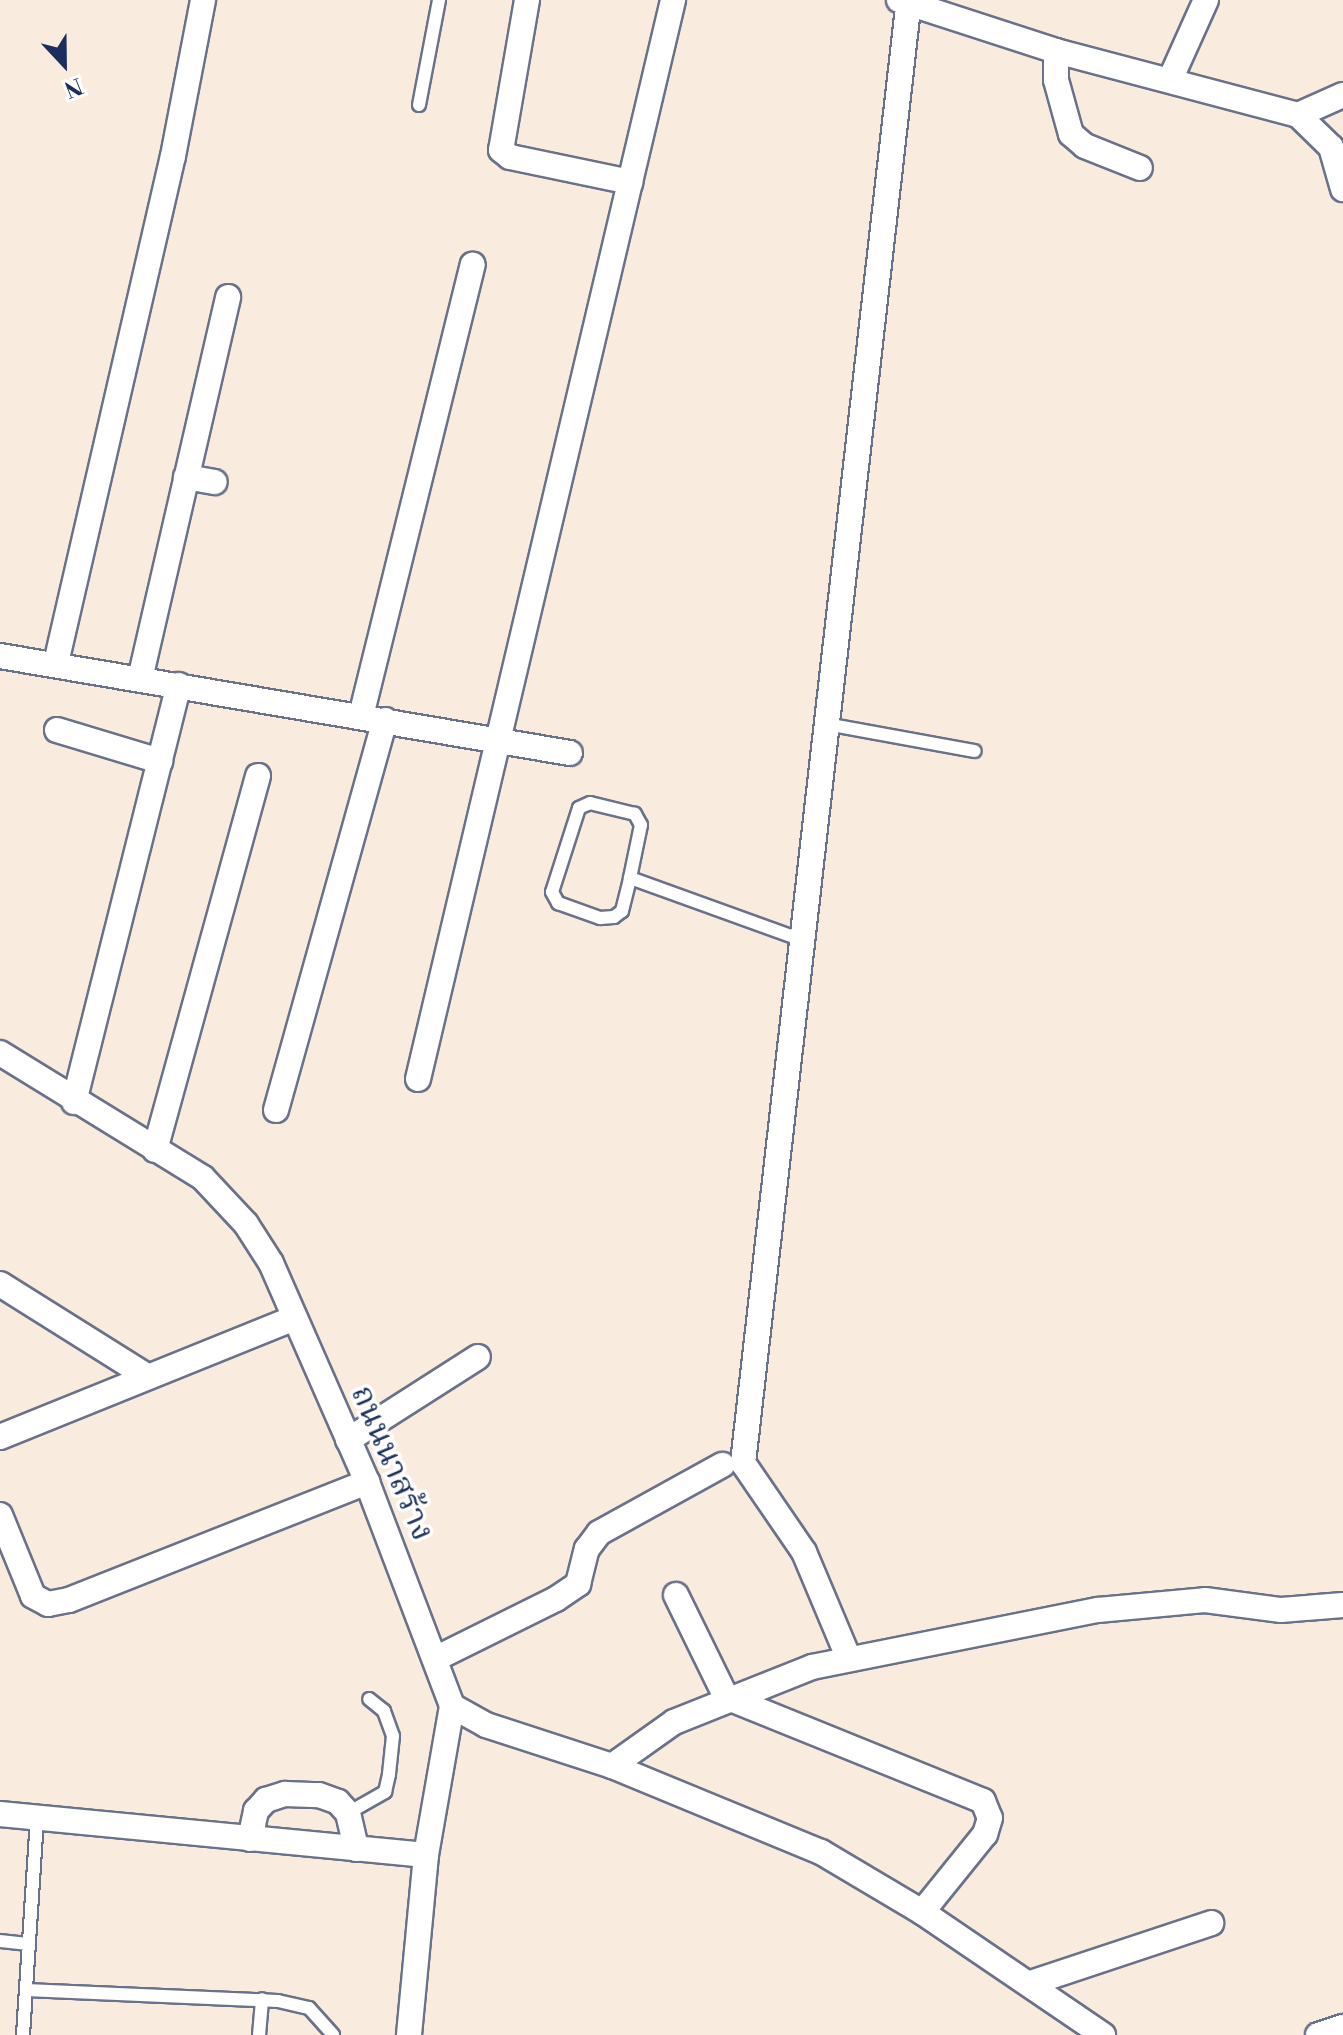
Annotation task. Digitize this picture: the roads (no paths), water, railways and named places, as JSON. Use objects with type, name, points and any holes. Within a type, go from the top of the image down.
[{"type":"street","points":[[56,663],[173,156],[203,0]]},
{"type":"street","points":[[527,0],[501,150],[510,157],[630,182]]},
{"type":"street","points":[[418,1079],[673,0]]},
{"type":"street","points":[[1170,80],[1206,0]]},
{"type":"street","points":[[849,1659],[804,1552],[743,1463],[905,1],[1056,51],[1298,115],[1331,147],[1343,189]]},
{"type":"street","points":[[1056,51],[1056,80],[1071,134],[1085,146],[1140,168]]},
{"type":"street","points":[[1298,115],[1343,95]]},
{"type":"street","points":[[276,1110],[373,718],[473,265]]},
{"type":"street","points":[[140,679],[228,297]]},
{"type":"street","points":[[186,477],[215,482]]},
{"type":"street","points":[[0,656],[56,663],[570,753]]},
{"type":"street","points":[[74,1102],[179,685]]},
{"type":"street","points":[[57,730],[160,761]]},
{"type":"street","points":[[155,1150],[258,776]]},
{"type":"street","name":"ถนนนาสร้าง","points":[[0,1053],[74,1102],[203,1178],[246,1224],[271,1263],[367,1482],[452,1706],[426,1855],[409,2035]]},
{"type":"street","points":[[0,1284],[148,1377]]},
{"type":"street","points":[[0,1437],[294,1318]]},
{"type":"street","points":[[348,1440],[478,1357]]},
{"type":"street","points":[[435,1659],[556,1599],[578,1584],[587,1549],[599,1533],[722,1465]]},
{"type":"street","points":[[0,1515],[33,1596],[48,1604],[367,1482]]},
{"type":"street","points":[[676,1595],[726,1697],[983,1801],[990,1818],[985,1834],[922,1912]]},
{"type":"street","points":[[612,1766],[674,1722],[726,1697],[849,1659],[1098,1610],[1205,1600],[1281,1610],[1343,1605]]},
{"type":"street","points":[[452,1706],[486,1725],[612,1766],[821,1852],[922,1912],[1031,1983],[1103,2035]]},
{"type":"street","points":[[250,1839],[256,1811],[285,1794],[319,1795],[338,1802],[348,1813],[356,1849]]},
{"type":"street","points":[[0,1814],[426,1855]]},
{"type":"street","points":[[1031,1983],[1211,1923]]},
{"type":"street","points":[[1318,2035],[1343,2027]]},
{"type":"lane","points":[[419,105],[439,0]]},
{"type":"lane","points":[[826,724],[975,751]]},
{"type":"lane","points":[[590,803],[635,814],[641,825],[630,878],[622,911],[614,917],[600,918],[554,899],[579,808],[590,803]]},
{"type":"lane","points":[[630,878],[802,940]]},
{"type":"lane","points":[[348,1813],[385,1792],[389,1774],[393,1736],[384,1711],[369,1699]]},
{"type":"lane","points":[[23,2035],[37,1818]]},
{"type":"lane","points":[[0,1941],[29,1944]]},
{"type":"lane","points":[[26,1990],[262,1999],[309,2008],[333,2035]]},
{"type":"lane","points":[[259,2035],[262,1999]]}]
